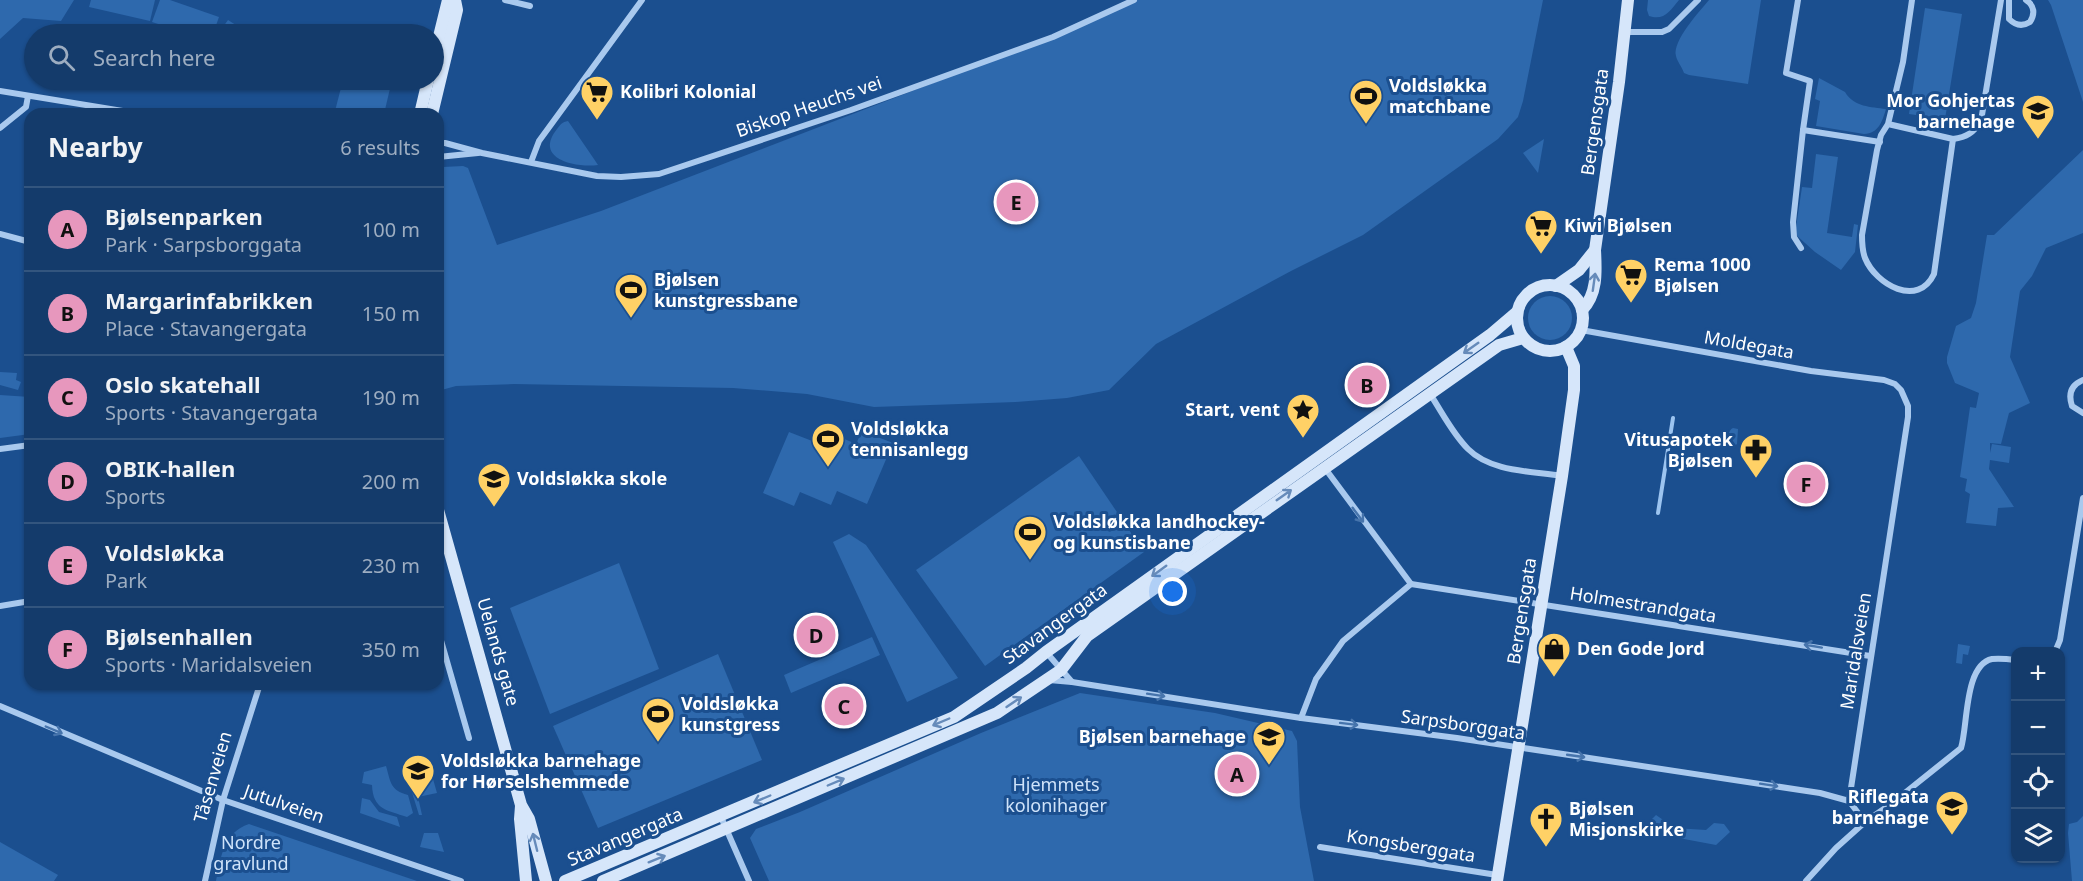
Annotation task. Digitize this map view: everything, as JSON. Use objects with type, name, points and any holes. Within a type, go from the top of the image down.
[{"type":"main road","points":[[442,24],[448,0]]},
{"type":"main road","points":[[444,62],[456,10],[455,0]]},
{"type":"main road","name":"Bergensgata","points":[[1582,310],[1592,295],[1596,269],[1595,250],[1628,0]]},
{"type":"main road","points":[[421,108],[426,90]]},
{"type":"main road","points":[[433,108],[438,90]]},
{"type":"main road","points":[[1556,286],[1579,270],[1595,250]]},
{"type":"main road","points":[[1540,286],[1556,286],[1573,294],[1582,310],[1581,330],[1578,337],[1566,347],[1548,352],[1538,350],[1523,338],[1518,330],[1517,312],[1521,301],[1540,286]]},
{"type":"main road","name":"Stavangergata","points":[[565,881],[954,717],[1026,668],[1046,651],[1490,335],[1517,312]]},
{"type":"main road","name":"Stavangergata","points":[[603,881],[997,713],[1061,670],[1087,636],[1324,467],[1500,345],[1523,338]]},
{"type":"main road","name":"Bergensgata","points":[[1497,878],[1562,476],[1575,379],[1574,366],[1566,347]]},
{"type":"main road","name":"Uelands gate","points":[[444,531],[521,805],[529,819],[546,881],[536,881]]},
{"type":"main road","name":"Uelands gate","points":[[521,805],[520,819],[526,881]]},
{"type":"street","points":[[505,0],[530,6]]},
{"type":"street","points":[[531,162],[539,141],[642,0]]},
{"type":"street","name":"Biskop Heuchs vei","points":[[444,144],[597,176],[659,174],[851,110],[1053,37],[1134,0]]},
{"type":"street","points":[[1624,32],[1662,32],[1676,22],[1698,0]]},
{"type":"street","points":[[1798,0],[1786,73],[1810,81],[1792,222],[1794,237],[1801,248]]},
{"type":"street","points":[[1912,0],[1903,62],[1888,124],[1880,142],[1862,235],[1862,246],[1871,268],[1879,277],[1899,290],[1908,291],[1926,286],[1934,274],[1953,139]]},
{"type":"street","points":[[1888,124],[1953,139],[1965,137],[1974,132],[1981,121],[2001,0]]},
{"type":"street","points":[[2009,0],[2009,19],[2022,25],[2030,22],[2034,14],[2033,7],[2026,0]]},
{"type":"street","points":[[0,91],[103,108]]},
{"type":"street","points":[[25,108],[28,96]]},
{"type":"street","points":[[0,128],[24,109]]},
{"type":"street","points":[[1803,130],[1880,142]]},
{"type":"street","name":"Biskop Heuchs vei","points":[[444,156],[482,153]]},
{"type":"street","points":[[0,234],[24,240]]},
{"type":"street","name":"Moldegata","points":[[1581,330],[1811,371],[1884,380],[1895,384],[1906,398]]},
{"type":"street","points":[[2083,380],[2074,385],[2070,395],[2072,406],[2083,413]]},
{"type":"street","points":[[1430,394],[1461,441],[1475,455],[1501,467],[1562,476]]},
{"type":"street","name":"Maridalsveien","points":[[1849,801],[1898,489],[1908,417],[1906,398]]},
{"type":"street","points":[[0,449],[24,446]]},
{"type":"street","points":[[1301,718],[1316,679],[1344,641],[1411,584],[1324,467]]},
{"type":"street","points":[[2057,647],[2060,640],[2083,498]]},
{"type":"street","name":"Holmestrandgata","points":[[1411,584],[1870,656]]},
{"type":"street","points":[[0,606],[24,603]]},
{"type":"street","points":[[444,650],[470,738]]},
{"type":"street","points":[[1046,651],[1072,682]]},
{"type":"street","points":[[1806,881],[1836,848],[1865,822],[1900,798],[1961,748],[1972,681],[1982,664],[1992,659],[2011,660]]},
{"type":"street","name":"Sarpsborggata","points":[[1045,680],[1072,682],[1301,718],[1820,793],[1849,801]]},
{"type":"street","name":"Tåsenveien","points":[[206,881],[224,800],[258,690]]},
{"type":"street","name":"Jutulveien","points":[[0,706],[224,800],[461,881]]},
{"type":"street","points":[[1849,801],[1865,822]]},
{"type":"street","points":[[721,817],[749,881]]},
{"type":"street","name":"Kongsberggata","points":[[1320,847],[1497,878]]},
{"type":"green space","points":[[0,0],[74,0],[61,21],[23,18],[0,39]]},
{"type":"green space","points":[[91,0],[155,0],[150,21],[89,7]]},
{"type":"green space","points":[[160,0],[170,0],[219,17],[217,24],[158,24],[152,22]]},
{"type":"green space","points":[[1130,0],[1543,0],[1518,117],[1498,139],[1363,235],[1156,344],[1109,390],[1067,398],[1016,402],[874,407],[807,394],[733,388],[514,384],[456,386],[444,389],[444,167],[468,168],[497,245],[601,211],[1037,43]]},
{"type":"green space","points":[[1648,0],[1679,0],[1666,14],[1654,17],[1649,16]]},
{"type":"green space","points":[[1709,0],[1761,0],[1748,84],[1689,75],[1684,73],[1677,60],[1678,42]]},
{"type":"green space","points":[[2048,0],[2083,0],[2083,102],[2051,5]]},
{"type":"green space","points":[[1925,8],[1962,14],[1945,119],[1909,114]]},
{"type":"green space","points":[[1819,78],[1845,92],[1853,101],[1869,107],[1886,109],[1879,126],[1873,132],[1864,134],[1816,126],[1820,101],[1815,99]]},
{"type":"green space","points":[[340,90],[390,90],[385,108],[336,108]]},
{"type":"green space","points":[[568,121],[598,165],[569,163],[554,154],[550,148],[551,139],[557,129]]},
{"type":"green space","points":[[1544,139],[1538,173],[1523,153]]},
{"type":"green space","points":[[2083,150],[2083,233],[2046,248],[2032,276],[2020,291],[2010,357],[2030,403],[2009,413],[2001,444],[1990,443],[1990,453],[1992,444],[2011,447],[2009,463],[1990,460],[1989,469],[2014,507],[1998,508],[1996,526],[1966,523],[1970,494],[1965,491],[1967,479],[1960,477],[1970,407],[1976,408],[1979,393],[1955,383],[1947,363],[1956,326],[1971,318],[1976,303],[1987,235],[1994,235]]},
{"type":"green space","points":[[1816,154],[1838,157],[1827,233],[1852,237],[1854,224],[1858,225],[1855,252],[1841,270],[1815,252],[1795,234],[1802,187],[1812,188]]},
{"type":"green space","points":[[1550,296],[1565,303],[1572,318],[1565,333],[1550,340],[1535,333],[1528,318],[1535,303]]},
{"type":"green space","points":[[0,372],[17,373],[16,380],[21,382],[18,390],[0,385]]},
{"type":"green space","points":[[0,395],[24,397],[24,435],[0,438]]},
{"type":"green space","points":[[1733,428],[1738,429],[1737,444],[1734,446],[1729,444],[1728,440]]},
{"type":"green space","name":"Voldsløkka tennisanlegg","points":[[826,431],[856,444],[862,431],[893,443],[867,504],[837,491],[831,505],[800,492],[794,506],[763,493],[789,432],[820,444]]},
{"type":"green space","name":"Voldsløkka landhockey- og kunstisbane","points":[[1079,456],[1144,552],[985,666],[916,570]]},
{"type":"green space","points":[[849,534],[866,545],[958,678],[907,702],[833,542]]},
{"type":"green space","points":[[619,563],[659,669],[550,714],[510,608]]},
{"type":"green space","points":[[872,637],[880,655],[791,693],[784,675]]},
{"type":"green space","points":[[1958,644],[1970,646],[1968,655],[1963,654],[1962,664],[1956,663]]},
{"type":"green space","name":"Voldsløkka kunstgress","points":[[718,654],[762,760],[598,828],[553,726]]},
{"type":"green space","name":"Hjemmets kolonihager","points":[[1080,693],[1215,713],[1292,731],[1297,741],[1300,807],[1314,881],[769,881],[750,838],[756,829]]},
{"type":"green space","points":[[386,766],[394,788],[408,795],[413,813],[407,817],[382,808],[375,800],[372,785],[362,783],[364,772]]},
{"type":"green space","points":[[433,779],[437,793],[418,797],[422,815],[419,815],[410,786]]},
{"type":"green space","points":[[362,798],[370,800],[379,812],[397,817],[400,827],[360,813]]},
{"type":"green space","points":[[1656,815],[1675,828],[1706,830],[1714,823],[1724,824],[1730,832],[1716,845],[1668,836],[1652,819]]},
{"type":"green space","points":[[2083,816],[2083,881],[2072,881],[2069,824],[2077,822]]},
{"type":"green space","name":"Nordre gravlund","points":[[249,824],[417,881],[216,881],[228,840],[240,828]]},
{"type":"green space","points":[[424,833],[438,833],[444,852],[420,847]]},
{"type":"green space","points":[[0,842],[58,875],[54,881],[0,881]]},
{"type":"waterway","points":[[1658,513],[1673,418]]},
{"type":"place","name":"Kolibri Kolonial","points":[[597,121]]},
{"type":"place","name":"Voldsløkka matchbane","points":[[1366,125]]},
{"type":"place","name":"Mor Gohjertas barnehage","points":[[2038,140]]},
{"type":"place","name":"Voldsløkka","points":[[1016,202]]},
{"type":"place","name":"Kiwi Bjølsen","points":[[1541,255]]},
{"type":"place","name":"Rema 1000 Bjølsen","points":[[1631,304]]},
{"type":"place","name":"Bjølsen kunstgressbane","points":[[631,319]]},
{"type":"place","name":"Margarinfabrikken","points":[[1367,385]]},
{"type":"place","name":"Start, vent","points":[[1303,439]]},
{"type":"place","name":"Voldsløkka tennisanlegg","points":[[828,468]]},
{"type":"place","name":"Vitusapotek Bjølsen","points":[[1756,479]]},
{"type":"place","name":"Bjølsenhallen","points":[[1806,484]]},
{"type":"place","name":"Voldsløkka skole","points":[[494,508]]},
{"type":"place","name":"Voldsløkka landhockey- og kunstisbane","points":[[1030,561]]},
{"type":"place","name":"OBIK-hallen","points":[[816,635]]},
{"type":"place","name":"Den Gode Jord","points":[[1554,678]]},
{"type":"place","name":"Oslo skatehall","points":[[844,706]]},
{"type":"place","name":"Voldsløkka kunstgress","points":[[658,743]]},
{"type":"place","name":"Bjølsen barnehage","points":[[1269,766]]},
{"type":"place","name":"Bjølsenparken","points":[[1237,774]]},
{"type":"place","name":"Voldsløkka barnehage for Hørselshemmede","points":[[418,800]]},
{"type":"place","name":"Riflegata barnehage","points":[[1952,836]]},
{"type":"place","name":"Bjølsen Misjonskirke","points":[[1546,848]]}]
